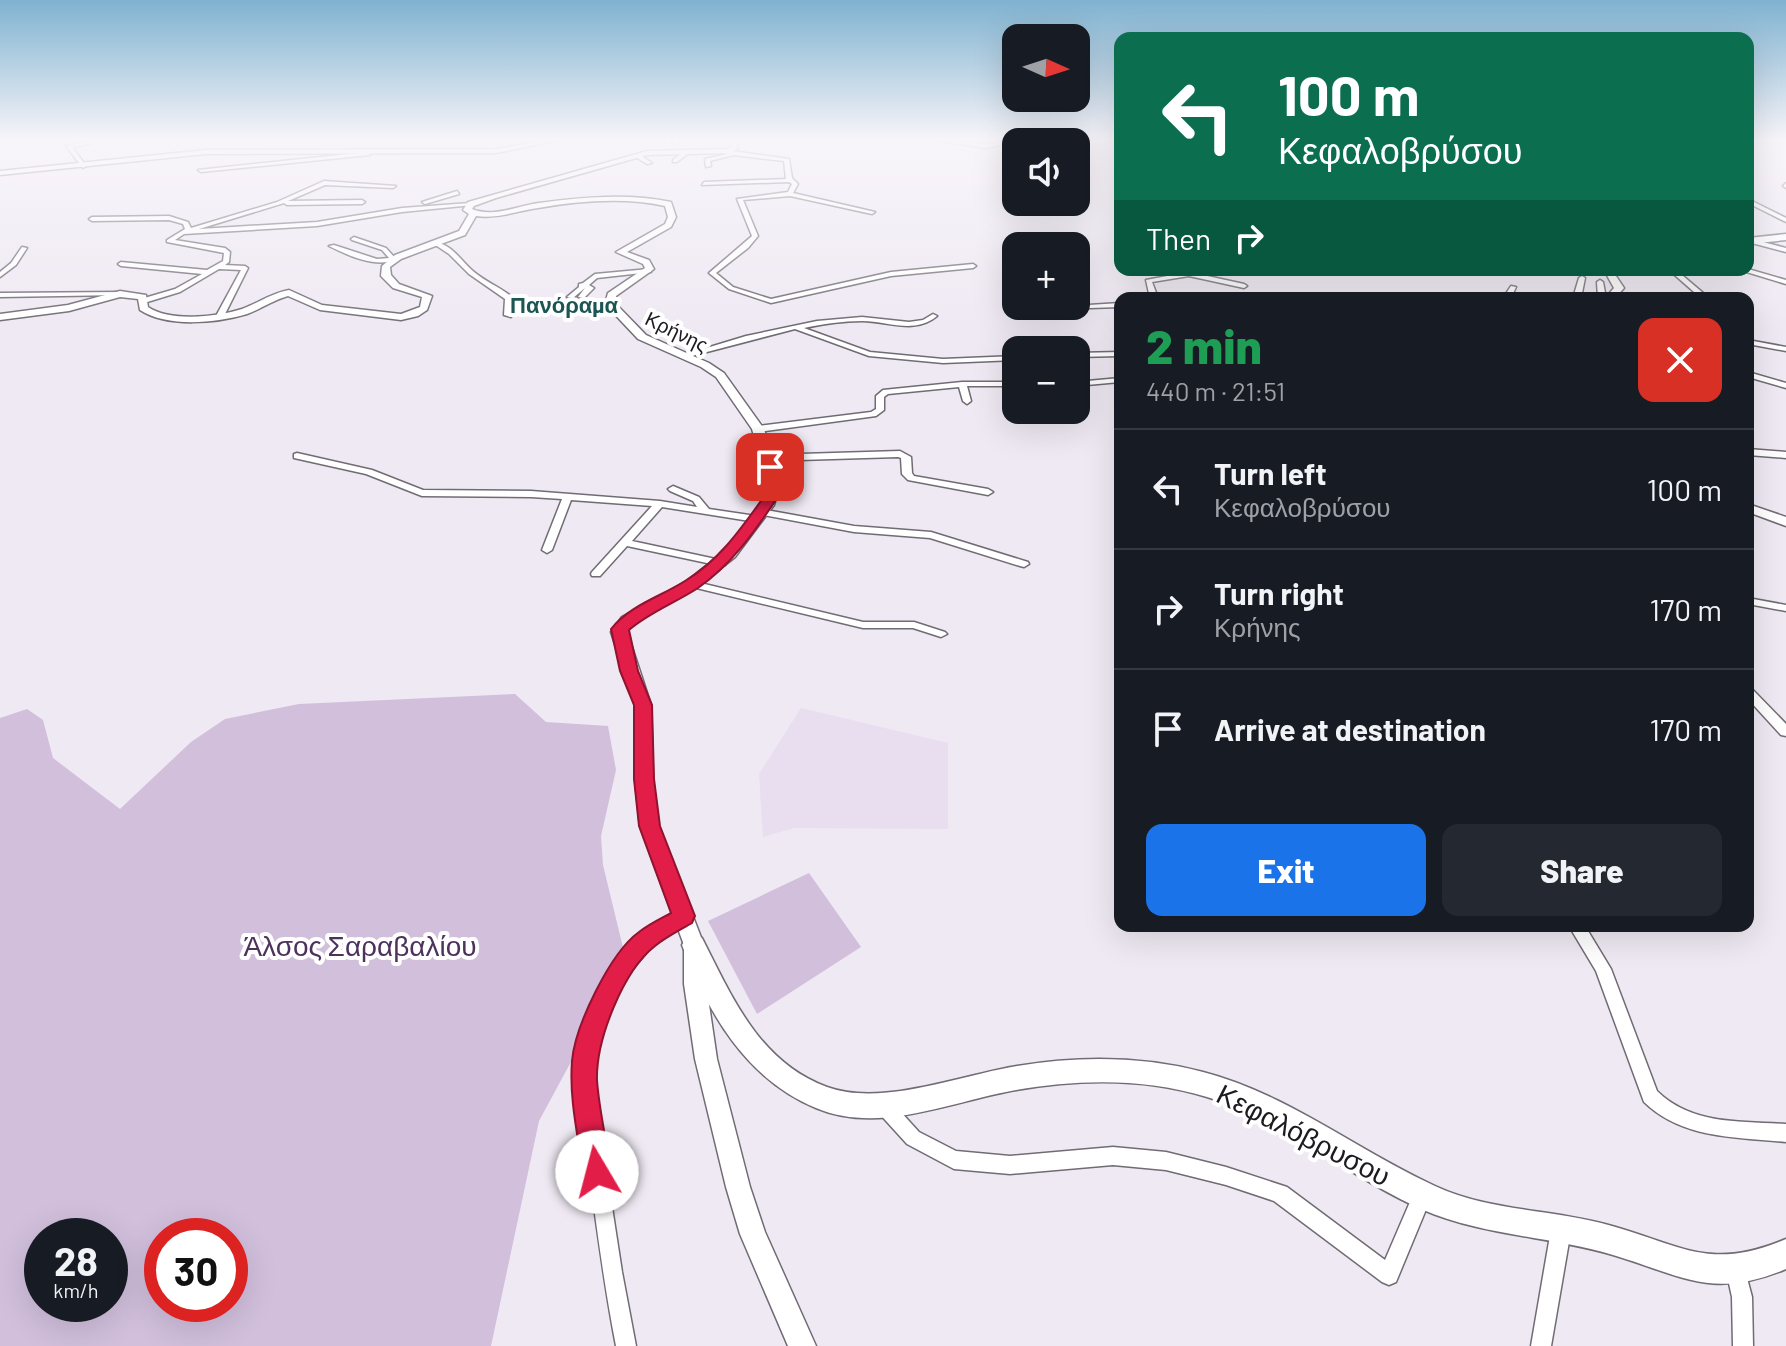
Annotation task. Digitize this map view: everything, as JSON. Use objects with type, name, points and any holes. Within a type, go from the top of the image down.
[{"type":"main road","name":"Κεφαλόβρυσου","points":[[694,945],[704,974],[725,1012],[753,1048],[797,1086],[825,1100],[881,1102],[1018,1077],[1074,1072],[1126,1072],[1172,1077],[1220,1089],[1290,1120],[1423,1195],[1479,1217],[1610,1240],[1693,1268],[1752,1269],[1786,1254]]},
{"type":"street","points":[[144,301],[180,292],[205,272],[226,262],[227,252],[169,241],[186,230],[279,203],[362,202]]},
{"type":"street","points":[[186,230],[317,224],[409,209],[431,202]]},
{"type":"street","points":[[409,209],[472,209],[495,202]]},
{"type":"street","name":"Κρήνης","points":[[472,209],[615,202]]},
{"type":"street","name":"Κρήνης","points":[[645,202],[668,204],[672,217],[668,225],[620,252],[651,267],[617,289],[611,295],[610,304],[642,337],[715,371],[758,429],[774,490],[759,515],[721,563],[692,584],[624,623],[620,639],[643,705],[644,779],[649,826],[684,916]]},
{"type":"street","points":[[741,202],[755,236],[747,247],[714,270],[713,277],[752,298],[771,301],[891,274],[973,266]]},
{"type":"street","points":[[826,202],[872,212]]},
{"type":"street","points":[[1754,204],[1786,220]]},
{"type":"street","points":[[332,246],[374,261],[392,260],[463,232],[472,209]]},
{"type":"street","points":[[92,219],[169,218],[186,223],[186,230]]},
{"type":"street","points":[[1754,240],[1786,237]]},
{"type":"street","points":[[354,239],[384,249],[392,260]]},
{"type":"street","points":[[1754,242],[1786,250]]},
{"type":"street","points":[[436,243],[456,253],[473,275],[500,289],[509,299],[508,315]]},
{"type":"street","points":[[0,275],[14,264],[24,248]]},
{"type":"street","points":[[0,295],[120,294],[140,296],[144,301],[143,308],[152,314],[220,316],[247,310],[289,293],[314,305],[345,311],[394,317],[418,313],[427,304],[427,296],[388,280],[384,270],[392,260]]},
{"type":"street","points":[[121,264],[205,272]]},
{"type":"street","points":[[215,267],[245,268],[220,316]]},
{"type":"street","points":[[571,297],[581,285],[605,273],[649,271]]},
{"type":"street","points":[[1754,273],[1786,282]]},
{"type":"street","points":[[1152,292],[1148,281],[1172,276]]},
{"type":"street","points":[[1192,276],[1244,286]]},
{"type":"street","points":[[1679,276],[1698,292]]},
{"type":"street","points":[[1744,276],[1756,282]]},
{"type":"street","points":[[1578,292],[1582,278]]},
{"type":"street","points":[[1600,282],[1601,292]]},
{"type":"street","points":[[581,285],[591,288],[582,297]]},
{"type":"street","points":[[1510,292],[1513,287]]},
{"type":"street","points":[[0,317],[69,308],[120,294]]},
{"type":"street","points":[[1090,306],[1114,305]]},
{"type":"street","points":[[684,356],[743,338],[798,328],[862,319],[917,325],[933,316]]},
{"type":"street","points":[[798,328],[869,354],[943,361],[1002,359]]},
{"type":"street","points":[[1754,342],[1786,349]]},
{"type":"street","points":[[1090,354],[1114,354]]},
{"type":"street","points":[[1097,354],[1114,359]]},
{"type":"street","points":[[1754,376],[1786,386]]},
{"type":"street","points":[[1090,383],[1114,381]]},
{"type":"street","points":[[758,429],[873,414],[880,410],[879,398],[884,393],[962,384],[1002,384]]},
{"type":"street","points":[[962,384],[967,401]]},
{"type":"street","points":[[1754,452],[1786,455]]},
{"type":"street","points":[[767,458],[900,454],[906,457],[907,474],[911,478],[988,492]]},
{"type":"street","points":[[297,456],[369,472],[422,493],[660,504],[854,529],[931,535],[1024,564]]},
{"type":"street","points":[[673,489],[702,503],[706,511]]},
{"type":"street","points":[[547,550],[567,498]]},
{"type":"street","points":[[596,574],[660,504]]},
{"type":"street","points":[[1754,510],[1786,522]]},
{"type":"street","points":[[626,543],[721,563]]},
{"type":"street","points":[[692,584],[863,625],[914,625],[941,634]]},
{"type":"street","points":[[1754,602],[1786,608]]},
{"type":"street","points":[[1754,698],[1786,732]]},
{"type":"street","points":[[626,1346],[603,1224],[584,1082],[585,1057],[603,1003],[631,955],[646,939],[684,916],[694,945],[695,984],[706,1059],[738,1187],[753,1234],[802,1346]]},
{"type":"street","points":[[1581,932],[1603,969],[1650,1096],[1656,1104],[1667,1114],[1689,1121],[1786,1133]]},
{"type":"street","points":[[881,1102],[913,1138],[954,1160],[1010,1165],[1113,1156],[1166,1161],[1280,1194],[1389,1275],[1423,1195]]},
{"type":"street","points":[[1541,1346],[1561,1230]]},
{"type":"street","points":[[1736,1270],[1742,1297],[1743,1346]]},
{"type":"shaded area","points":[[801,708],[948,743],[948,829],[794,828],[763,837],[759,774]]},
{"type":"green space","name":"Άλσος Σαραβαλίου","points":[[515,694],[546,722],[608,726],[616,770],[601,836],[603,865],[626,960],[539,1121],[491,1346],[0,1346],[0,718],[27,709],[43,720],[53,758],[120,809],[191,742],[225,719],[299,704]]},
{"type":"green space","points":[[809,873],[861,947],[757,1014],[708,921]]},
{"type":"district","name":"Πανόραμα","points":[[564,304]]},
{"type":"route","points":[[597,1172],[584,1082],[585,1057],[593,1031],[603,1003],[631,955],[646,939],[684,916],[649,826],[644,779],[643,705],[629,671],[619,632],[624,623],[636,614],[692,584],[730,554],[773,494],[770,467]]}]
